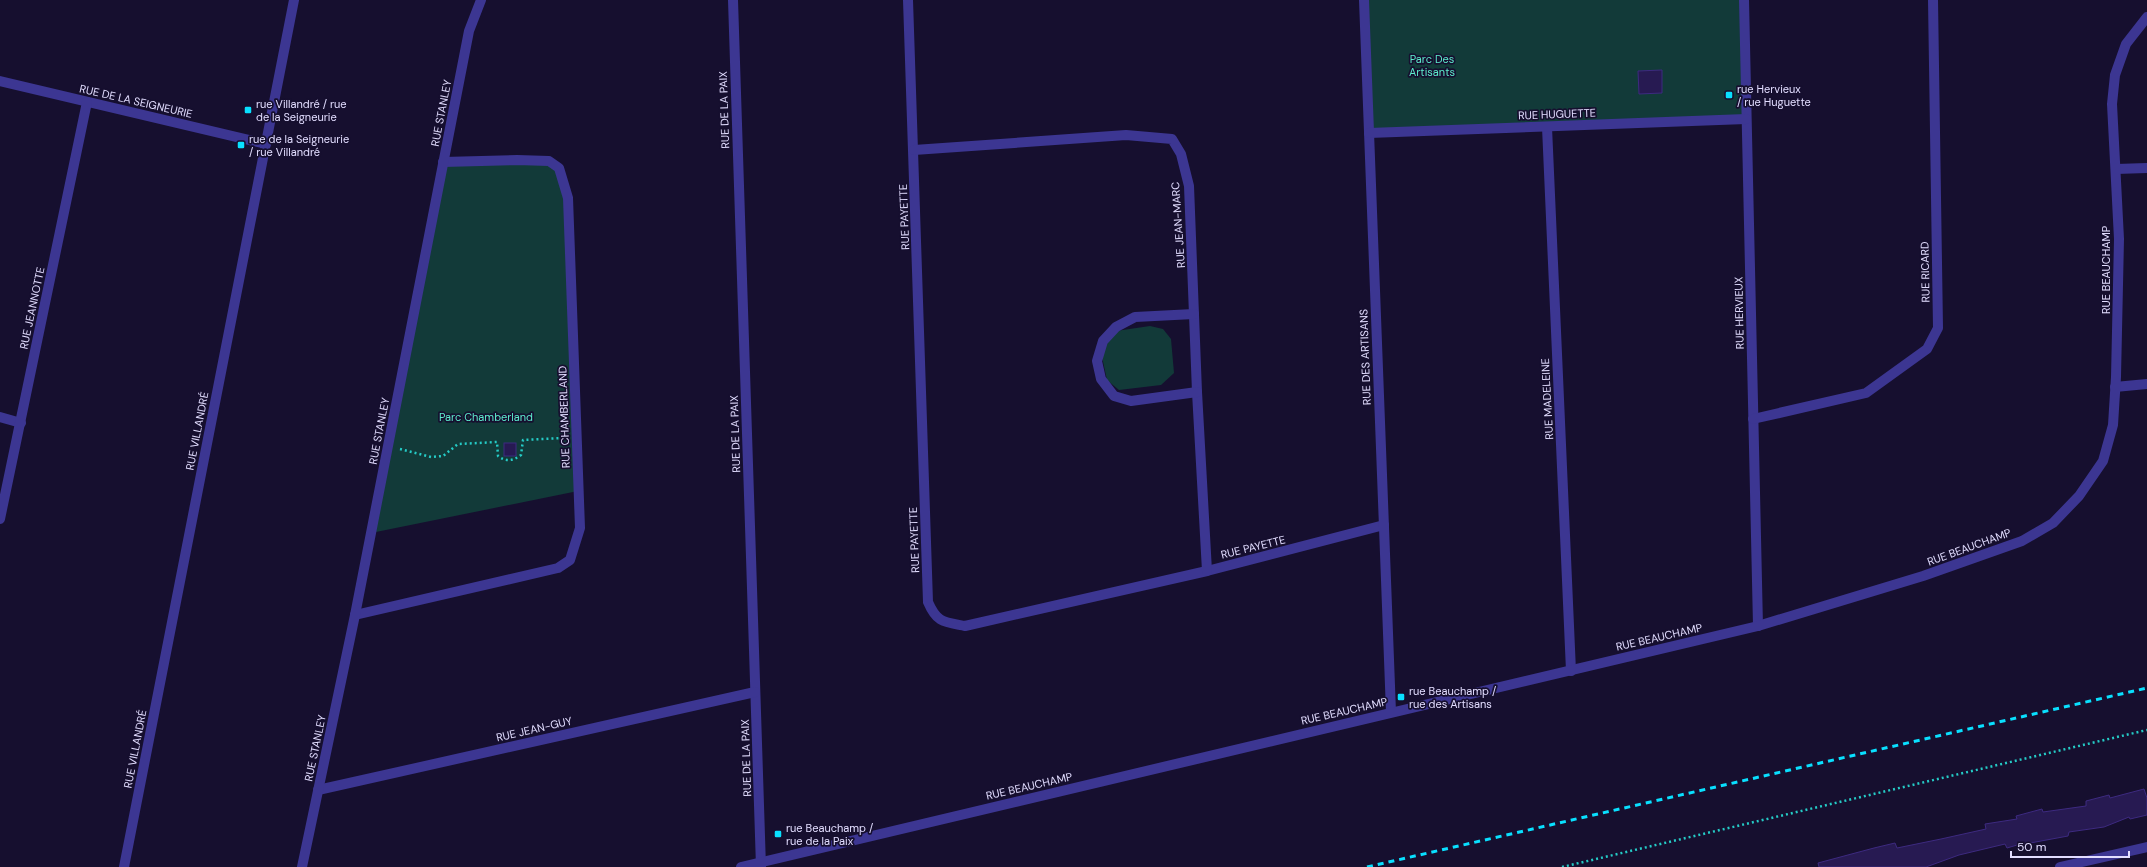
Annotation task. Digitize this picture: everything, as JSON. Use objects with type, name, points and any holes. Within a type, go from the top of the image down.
[{"type":"street","name":"RUE VILLANDRÉ","points":[[124,867],[294,0]]},
{"type":"street","name":"RUE STANLEY","points":[[302,867],[355,616],[469,31],[481,0]]},
{"type":"street","name":"RUE DE LA PAIX","points":[[732,0],[761,865]]},
{"type":"street","name":"RUE PAYETTE","points":[[908,0],[928,602],[934,615],[946,622],[965,626],[1207,571],[1384,525]]},
{"type":"street","name":"RUE DES ARTISANS","points":[[1364,0],[1391,712]]},
{"type":"street","name":"RUE HERVIEUX","points":[[1744,0],[1758,626]]},
{"type":"street","name":"RUE RICARD","points":[[1753,419],[1866,393],[1927,349],[1938,328],[1933,0]]},
{"type":"street","name":"RUE BEAUCHAMP","points":[[741,867],[761,865],[1391,712],[1758,626],[1930,574],[2022,541],[2053,523],[2080,496],[2103,461],[2113,425],[2119,239],[2112,104],[2115,74],[2126,44],[2147,17]]},
{"type":"street","name":"RUE DE LA SEIGNEURIE","points":[[0,81],[266,144]]},
{"type":"street","name":"RUE JEANNOTTE","points":[[0,519],[87,102]]},
{"type":"street","name":"RUE HUGUETTE","points":[[1369,133],[1746,118]]},
{"type":"street","name":"RUE MADELEINE","points":[[1548,127],[1571,670]]},
{"type":"street","name":"RUE JEAN-MARC","points":[[914,150],[1126,135],[1172,139],[1181,154],[1189,186],[1197,392],[1207,571]]},
{"type":"street","name":"RUE CHAMBERLAND","points":[[355,616],[558,568],[570,560],[580,528],[568,198],[559,168],[549,161],[518,160],[443,162]]},
{"type":"street","points":[[2116,168],[2147,168]]},
{"type":"street","points":[[1194,314],[1135,317],[1116,327],[1103,341],[1097,360],[1101,379],[1114,396],[1131,401],[1197,392]]},
{"type":"street","points":[[2115,387],[2147,384]]},
{"type":"street","points":[[0,417],[21,423]]},
{"type":"street","name":"RUE JEAN-GUY","points":[[318,790],[756,692]]},
{"type":"street","points":[[2060,867],[2147,847]]},
{"type":"path","points":[[396,449],[411,451],[431,457],[442,456],[458,444],[497,442],[498,456],[503,460],[509,461],[521,455],[523,440],[576,437]]},
{"type":"path","points":[[1562,867],[2147,730]]},
{"type":"green space","name":"Parc Des Artisants","points":[[1365,0],[1745,0],[1747,118],[1370,133]]},
{"type":"green space","name":"Parc Chamberland","points":[[548,161],[559,170],[567,199],[578,491],[371,533],[444,162]]},
{"type":"green space","points":[[1150,326],[1163,329],[1171,339],[1174,373],[1161,385],[1119,390],[1107,380],[1102,357],[1105,344],[1116,331]]},
{"type":"building","points":[[1662,70],[1662,93],[1639,94],[1638,71]]},
{"type":"building","points":[[504,443],[516,443],[516,456],[504,456]]},
{"type":"building","points":[[2144,789],[2147,798],[2147,815],[2130,819],[2129,817],[2104,827],[2069,832],[2068,836],[2024,843],[2007,848],[2005,844],[1959,855],[1926,867],[1819,867],[1818,863],[1895,843],[1897,848],[1986,829],[1985,824],[2017,819],[2016,816],[2042,809],[2043,812],[2086,806],[2086,801],[2109,795],[2110,798]]},
{"type":"railway","points":[[1367,867],[2147,688]]},
{"type":"place","name":"rue Hervieux / rue Huguette","points":[[1729,95]]},
{"type":"place","name":"rue Villandré / rue de la Seigneurie","points":[[248,110]]},
{"type":"place","name":"rue de la Seigneurie / rue Villandré","points":[[241,145]]},
{"type":"place","name":"rue Beauchamp / rue des Artisans","points":[[1401,697]]},
{"type":"place","name":"rue Beauchamp / rue de la Paix","points":[[778,834]]}]
